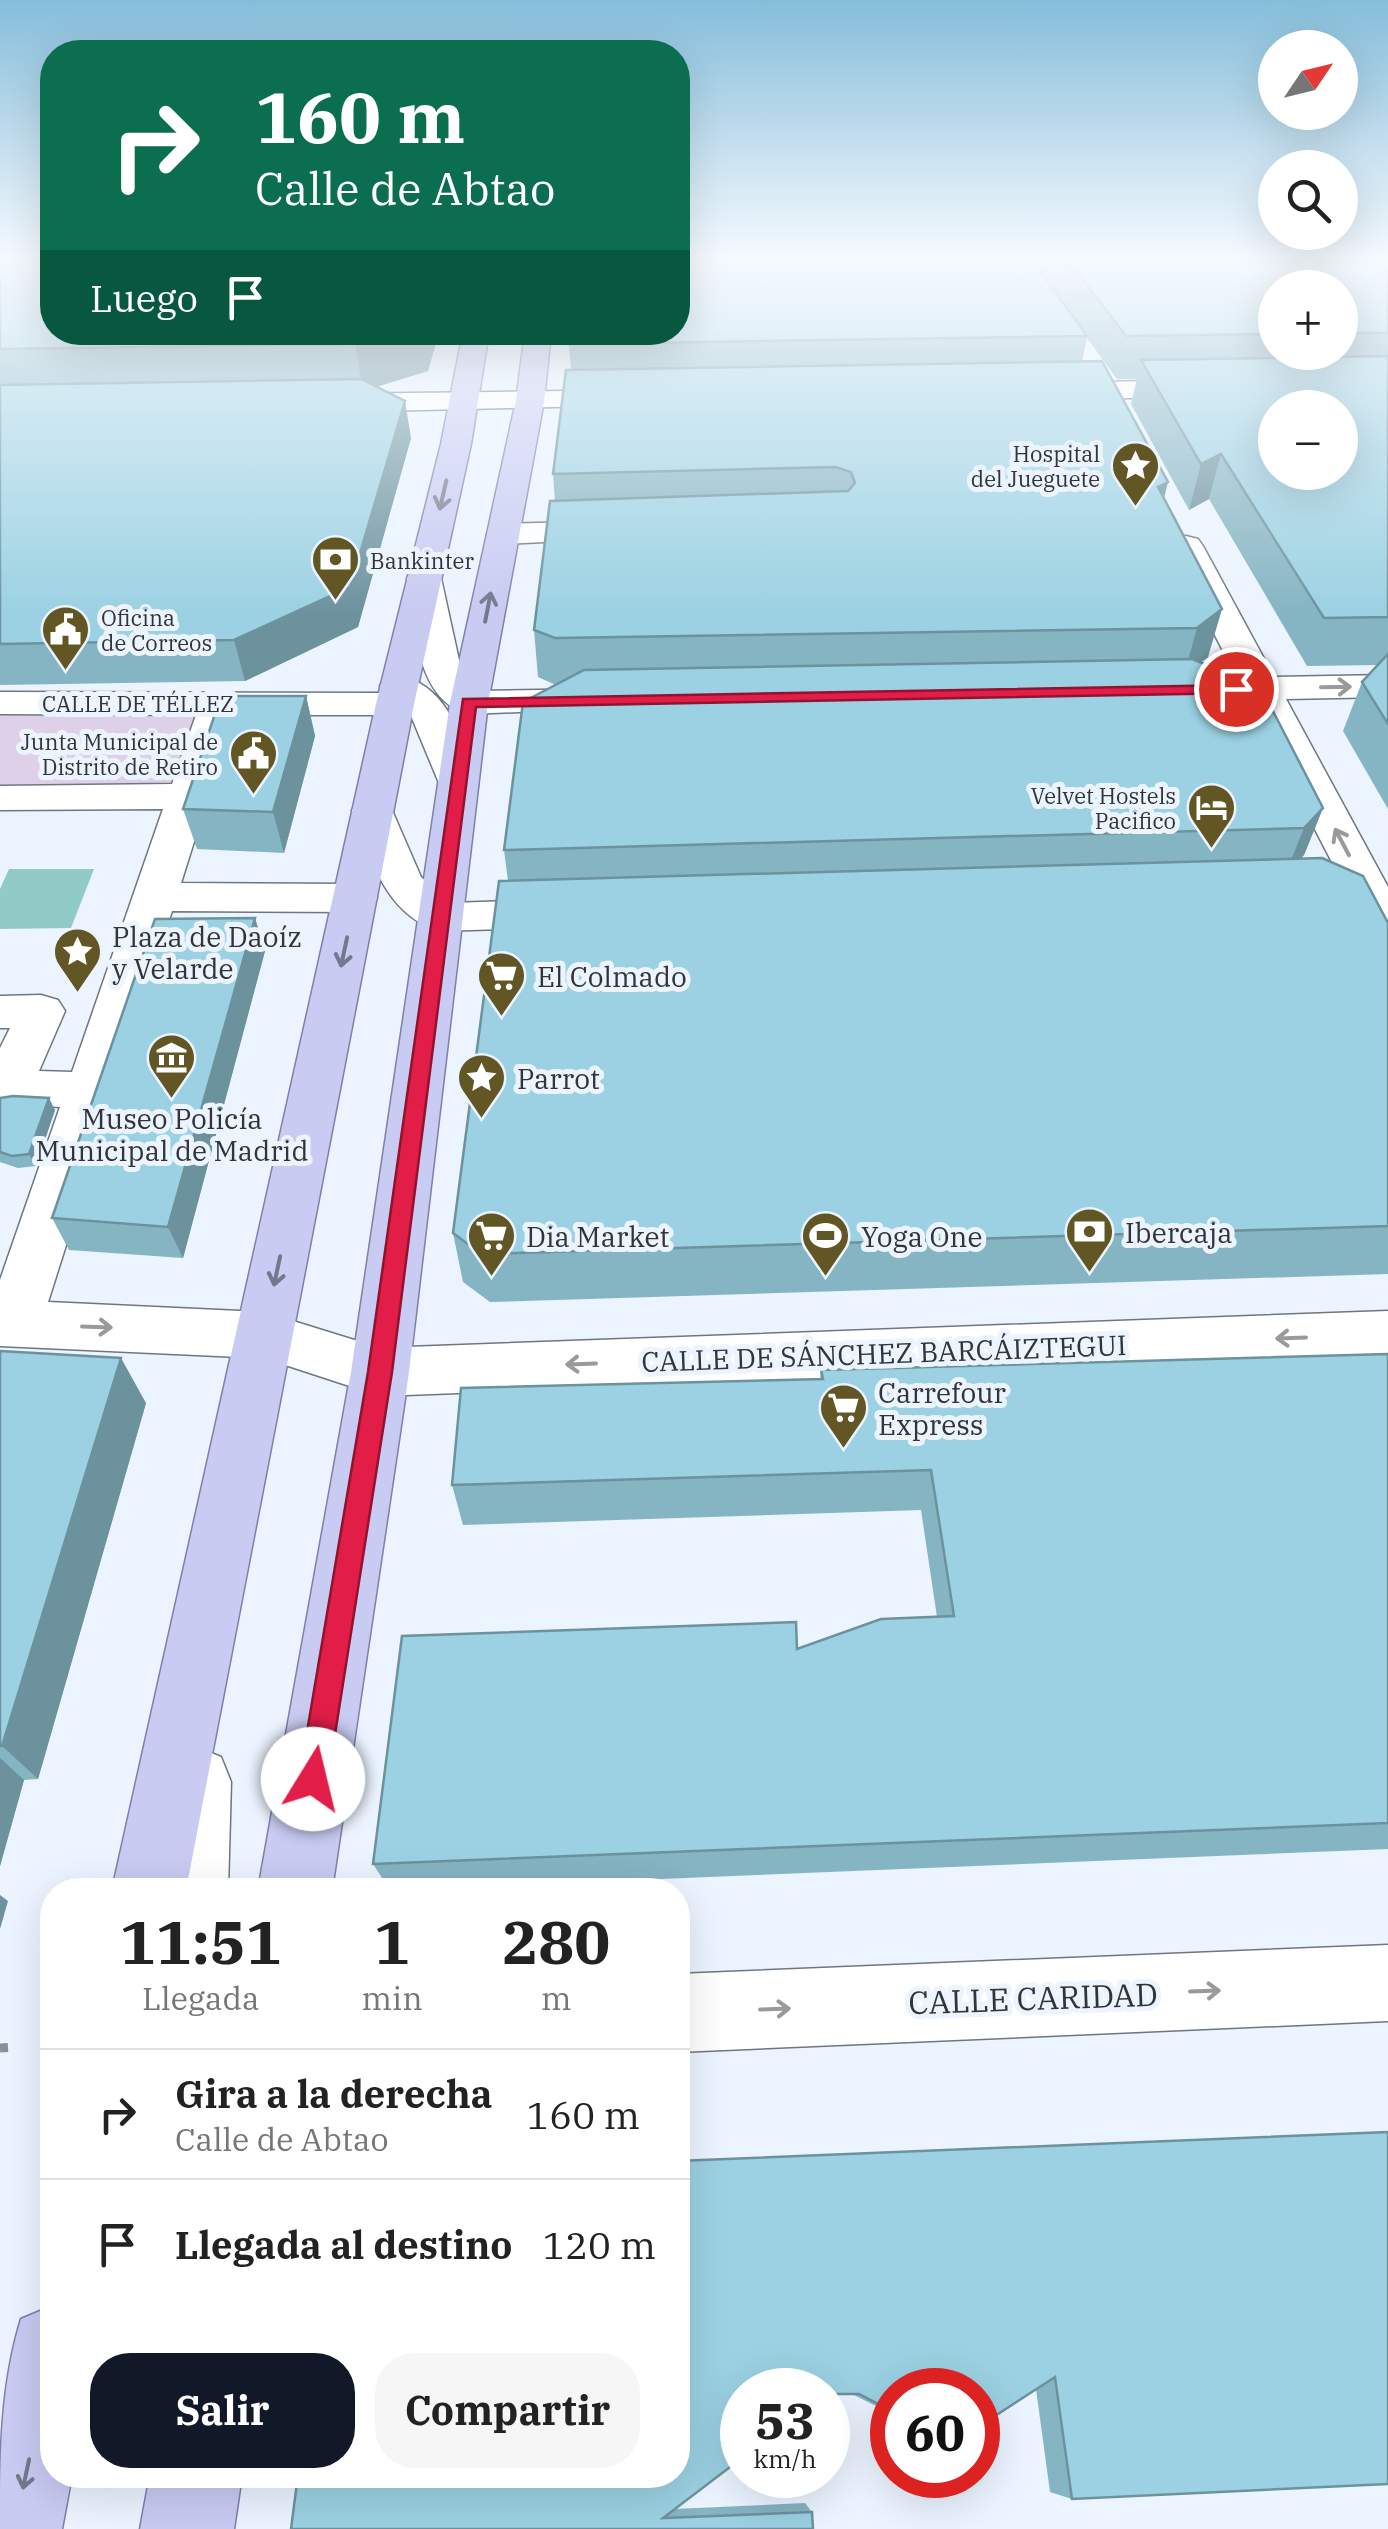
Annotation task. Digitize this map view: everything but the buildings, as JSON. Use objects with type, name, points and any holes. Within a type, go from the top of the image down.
[{"type":"main road","points":[[151,1878],[397,695],[469,378]]},
{"type":"main road","points":[[297,1878],[380,1372],[468,703],[533,378]]},
{"type":"main road","points":[[15,2529],[40,2408]]},
{"type":"main road","points":[[187,2529],[194,2488]]},
{"type":"street","points":[[1097,378],[1123,423]]},
{"type":"street","points":[[1009,393],[1235,389]]},
{"type":"street","points":[[310,403],[656,398]]},
{"type":"street","points":[[1167,508],[1260,689],[1360,903]]},
{"type":"street","points":[[503,534],[660,530]]},
{"type":"street","points":[[424,578],[444,677],[468,703],[636,700]]},
{"type":"street","points":[[1152,691],[1388,686]]},
{"type":"street","points":[[397,695],[428,706],[458,786]]},
{"type":"street","name":"CALLE DE TÉLLEZ","points":[[0,703],[220,703],[397,695]]},
{"type":"street","points":[[220,703],[91,1091],[6,1324],[264,1334],[380,1372]]},
{"type":"street","points":[[0,798],[187,796]]},
{"type":"street","points":[[373,810],[402,883],[441,917],[618,912]]},
{"type":"street","points":[[154,897],[355,898]]},
{"type":"street","points":[[0,1012],[41,1012],[8,1088],[91,1091]]},
{"type":"street","name":"CALLE DE SÁNCHEZ BARCÁIZTEGUI","points":[[380,1372],[1388,1334]]},
{"type":"street","points":[[192,1878],[202,1634]]},
{"type":"street","name":"CALLE CARIDAD","points":[[690,2013],[1388,1983]]},
{"type":"path","points":[[0,2048],[18,2048]]},
{"type":"shaded area","points":[[211,710],[176,807],[0,807],[0,712]]},
{"type":"shaded area","points":[[9,869],[94,869],[71,928],[0,929],[0,889]]},
{"type":"place","name":"Hospital del Jueguete","points":[[1135,508]]},
{"type":"place","name":"Bankinter","points":[[335,602]]},
{"type":"place","name":"Oficina de Correos","points":[[66,672]]},
{"type":"place","name":"Junta Municipal de Distrito de Retiro","points":[[253,796]]},
{"type":"place","name":"Velvet Hostels Pacifico","points":[[1211,850]]},
{"type":"place","name":"Plaza de Daoíz y Velarde","points":[[77,994]]},
{"type":"place","name":"El Colmado","points":[[502,1018]]},
{"type":"place","name":"Museo Policía Municipal de Madrid","points":[[172,1100]]},
{"type":"place","name":"Parrot","points":[[482,1120]]},
{"type":"place","name":"Ibercaja","points":[[1090,1274]]},
{"type":"place","name":"Dia Market","points":[[491,1278]]},
{"type":"place","name":"Yoga One","points":[[826,1278]]},
{"type":"place","name":"Carrefour Express","points":[[843,1450]]},
{"type":"route","points":[[313,1779],[380,1372],[468,703],[1236,689]]}]
